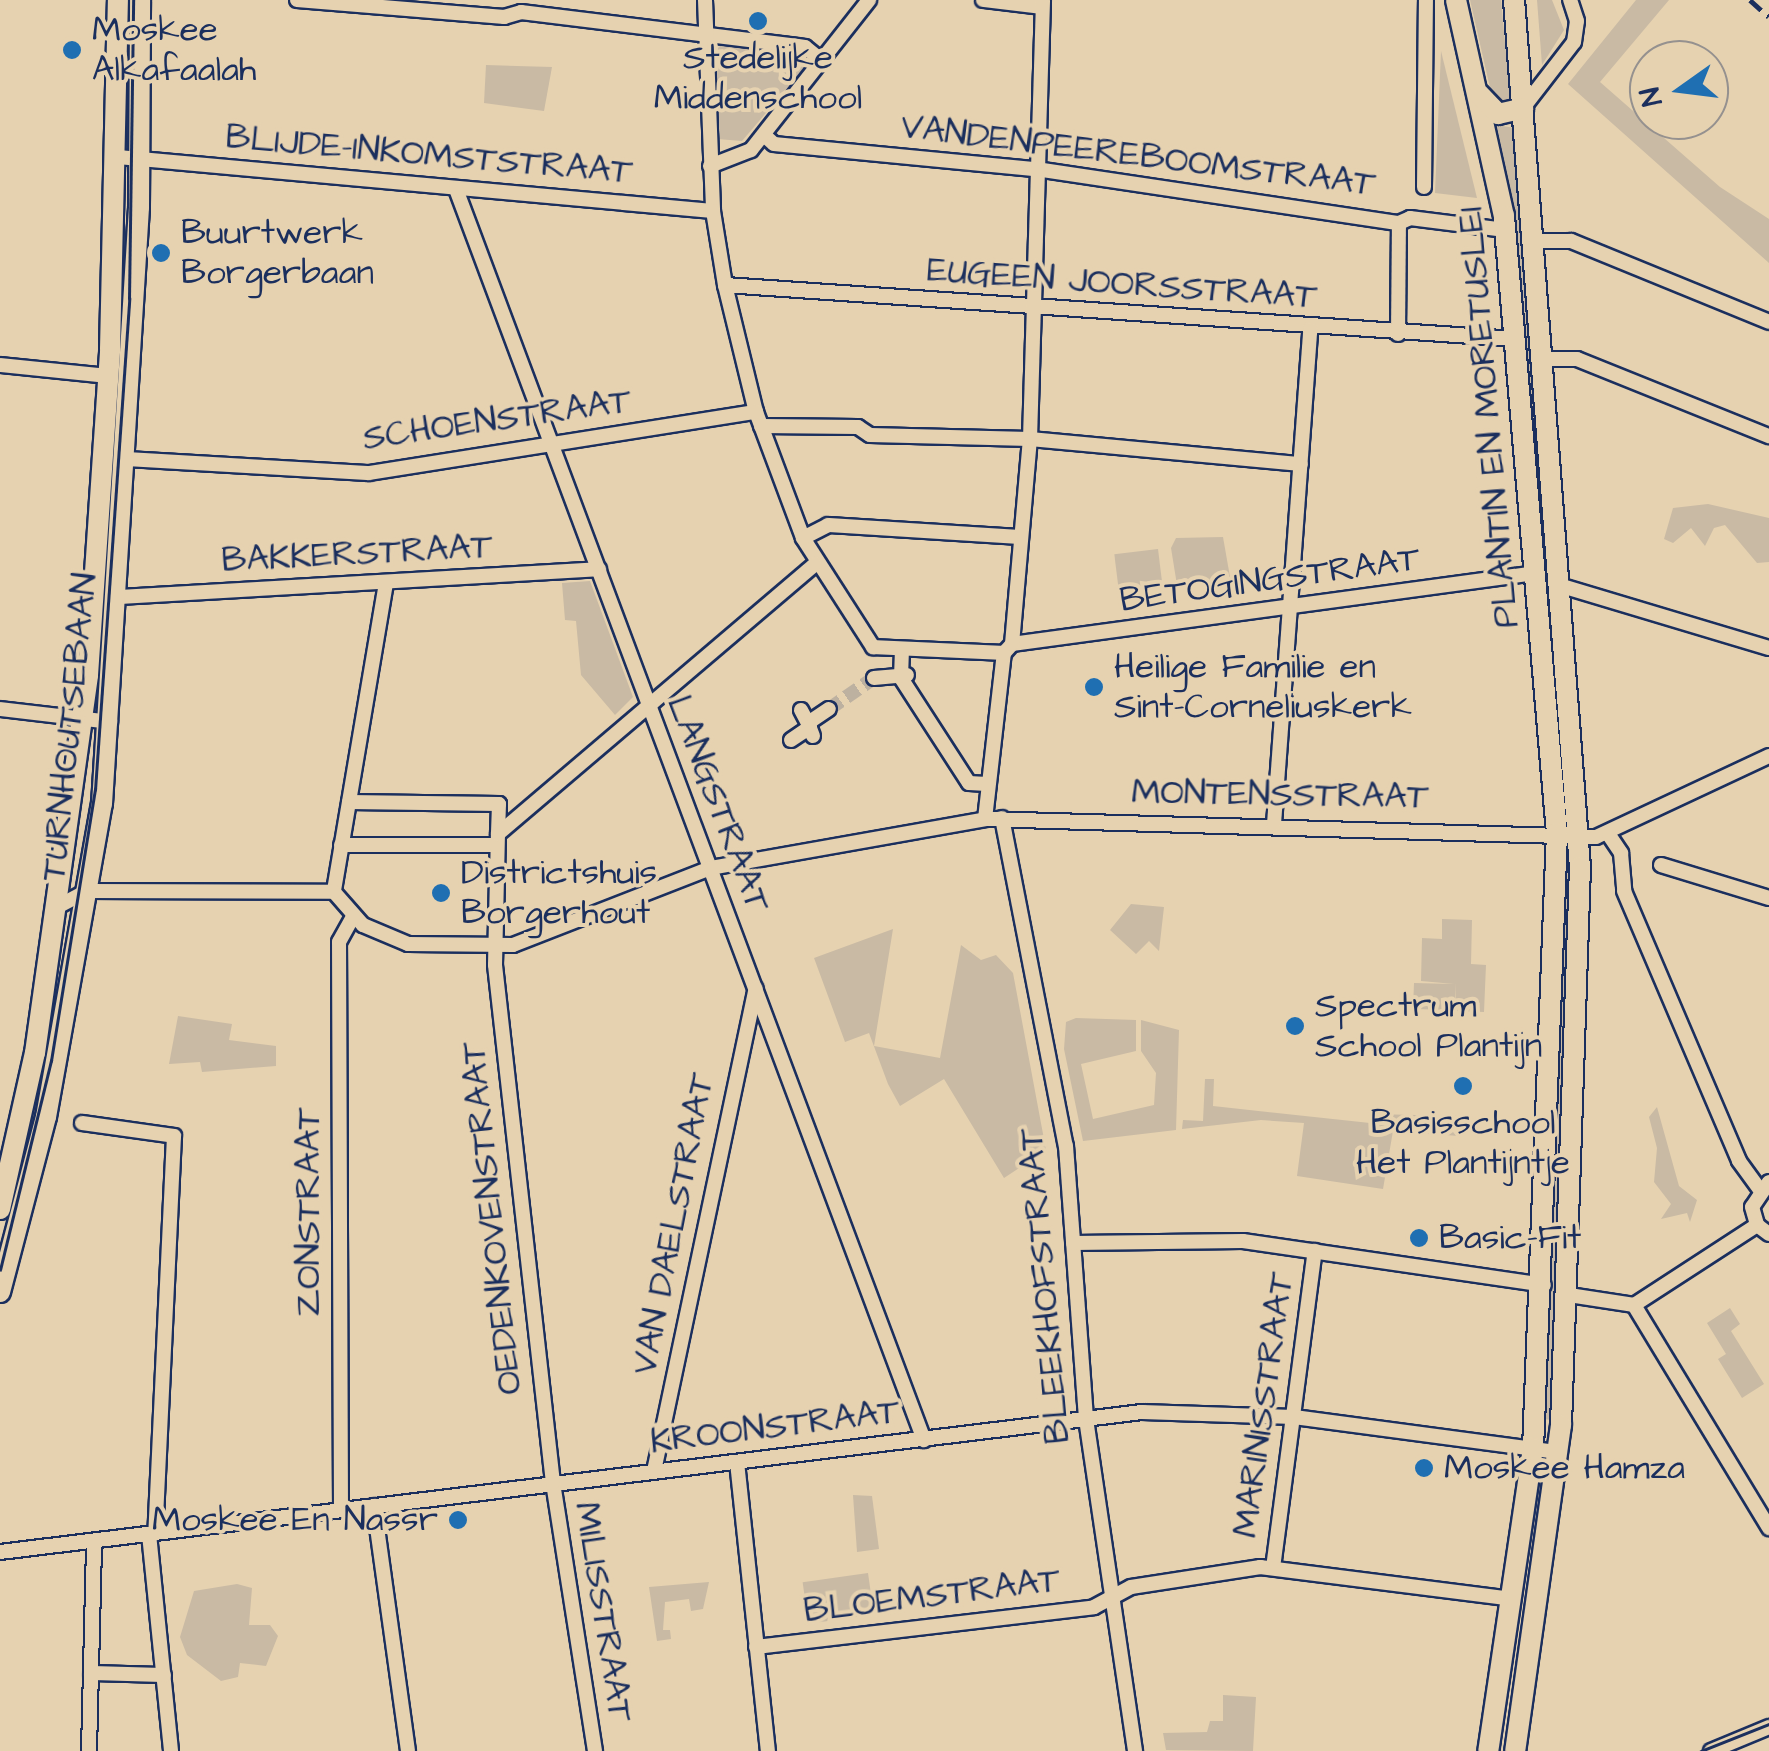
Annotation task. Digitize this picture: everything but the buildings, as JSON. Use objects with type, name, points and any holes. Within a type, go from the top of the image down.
[{"type":"main road","name":"TURNHOUTSEBAAN","points":[[0,1208],[35,1053],[83,720],[108,376],[118,157],[118,0]]},
{"type":"main road","name":"TURNHOUTSEBAAN","points":[[0,1292],[46,1117],[87,891],[110,722],[140,159],[140,0]]},
{"type":"main road","name":"PLANTIN EN MORETUSLEI","points":[[1456,0],[1506,230],[1557,833],[1544,1285],[1533,1448],[1488,1751]]},
{"type":"main road","name":"PLANTIN EN MORETUSLEI","points":[[1514,0],[1580,836],[1570,1295],[1558,1452],[1514,1751]]},
{"type":"main road","points":[[1473,84],[1498,114],[1524,108]]},
{"type":"street","points":[[297,0],[504,17],[520,12],[805,47],[822,62]]},
{"type":"street","points":[[705,0],[703,34],[712,210],[725,285],[758,419],[815,564],[873,648],[902,648],[904,676],[969,784],[987,784]]},
{"type":"street","points":[[710,166],[751,150],[869,0]]},
{"type":"street","points":[[983,0],[1042,4],[1030,439],[994,770],[987,784],[985,819]]},
{"type":"street","name":"PLANTIN EN MORETUSLEI","points":[[1424,187],[1426,0]]},
{"type":"street","points":[[1524,108],[1574,42],[1577,22],[1570,0]]},
{"type":"street","name":"VANDENPEEREBOOMSTRAAT","points":[[764,135],[774,144],[1036,169],[1399,223],[1410,218],[1506,230]]},
{"type":"street","points":[[118,157],[140,159]]},
{"type":"street","name":"BLIJDE-INKOMSTSTRAAT","points":[[140,159],[712,210]]},
{"type":"street","name":"LANGSTRAAT","points":[[456,190],[924,1440]]},
{"type":"street","points":[[1398,334],[1399,223]]},
{"type":"street","points":[[1532,242],[1571,240],[1769,322]]},
{"type":"street","name":"EUGEEN JOORSSTRAAT","points":[[725,285],[1310,329],[1515,339]]},
{"type":"street","points":[[1274,824],[1310,329]]},
{"type":"street","points":[[1542,359],[1577,359],[1769,436]]},
{"type":"street","points":[[0,365],[108,376]]},
{"type":"street","name":"SCHOENSTRAAT","points":[[125,459],[369,472],[758,419],[1301,464]]},
{"type":"street","points":[[803,538],[828,526],[1021,537]]},
{"type":"street","points":[[341,845],[498,840],[518,817],[815,564]]},
{"type":"street","name":"BAKKERSTRAAT","points":[[118,597],[598,569]]},
{"type":"street","name":"BETOGINGSTRAAT","points":[[902,648],[1008,649],[1536,573]]},
{"type":"street","points":[[353,917],[334,892],[386,583]]},
{"type":"street","points":[[1562,586],[1769,648]]},
{"type":"street","points":[[874,678],[904,676]]},
{"type":"street","points":[[0,710],[110,722]]},
{"type":"street","points":[[791,740],[829,710]]},
{"type":"street","points":[[1557,833],[1609,835],[1769,756]]},
{"type":"street","points":[[349,802],[499,804],[498,840]]},
{"type":"street","name":"BLEEKHOFSTRAAT","points":[[1002,818],[1066,1146],[1086,1419],[1135,1751]]},
{"type":"street","name":"MONTENSSTRAAT","points":[[353,917],[408,944],[513,946],[711,868],[985,819],[1557,833]]},
{"type":"street","points":[[1570,1295],[1634,1305],[1763,1229],[1752,1207],[1764,1186],[1739,1160],[1624,891],[1621,853],[1609,835]]},
{"type":"street","name":"OEDENKOVENSTRAAT","points":[[498,840],[495,946],[552,1483]]},
{"type":"street","points":[[1661,865],[1769,898]]},
{"type":"street","points":[[58,907],[87,891],[334,892]]},
{"type":"street","name":"ZONSTRAAT","points":[[340,1510],[338,942],[353,917]]},
{"type":"street","name":"VAN DAELSTRAAT","points":[[654,1471],[756,989]]},
{"type":"street","points":[[82,1122],[174,1136],[152,1534],[170,1751]]},
{"type":"street","points":[[1073,1243],[1180,1238],[1315,1251],[1544,1285]]},
{"type":"street","name":"MARINISSTRAAT","points":[[1272,1568],[1315,1251]]},
{"type":"street","points":[[1634,1305],[1769,1528]]},
{"type":"street","name":"KROONSTRAAT","points":[[0,1552],[1176,1411],[1294,1417],[1558,1452]]},
{"type":"street","points":[[736,1462],[768,1751]]},
{"type":"street","name":"MILISSTRAAT","points":[[552,1483],[595,1751]]},
{"type":"street","points":[[374,1506],[408,1751]]},
{"type":"street","points":[[89,1751],[94,1541]]},
{"type":"street","name":"BLOEMSTRAAT","points":[[756,1647],[1094,1607],[1131,1587],[1272,1568],[1512,1599]]},
{"type":"street","points":[[92,1673],[164,1675]]},
{"type":"street","points":[[1711,1751],[1769,1727]]},
{"type":"shaded area","points":[[1470,0],[1501,0],[1511,105],[1493,101]]},
{"type":"shaded area","points":[[1537,0],[1552,0],[1564,30],[1542,65]]},
{"type":"shaded area","points":[[1636,0],[1669,0],[1635,40],[1629,40],[1629,48],[1600,82],[1629,107],[1629,138],[1568,84]]},
{"type":"shaded area","points":[[724,42],[803,54],[806,66],[742,141],[717,139],[715,51]]},
{"type":"shaded area","points":[[1441,51],[1477,198],[1435,193]]},
{"type":"shaded area","points":[[486,65],[552,67],[544,111],[484,103]]},
{"type":"shaded area","points":[[1496,125],[1515,128],[1557,688],[1550,664]]},
{"type":"shaded area","points":[[1631,140],[1666,140],[1720,187],[1769,219],[1769,263]]},
{"type":"shaded area","points":[[1708,504],[1769,518],[1769,562],[1757,563],[1725,525],[1714,528],[1705,546],[1691,528],[1673,543],[1664,539],[1673,508]]},
{"type":"shaded area","points":[[1223,537],[1230,577],[1177,585],[1171,548],[1176,538]]},
{"type":"shaded area","points":[[1158,549],[1163,587],[1119,592],[1114,554]]},
{"type":"shaded area","points":[[590,581],[633,697],[615,715],[581,675],[576,621],[565,620],[562,583]]},
{"type":"shaded area","points":[[1564,872],[1569,872],[1554,1420],[1540,1419],[1553,1248]]},
{"type":"shaded area","points":[[1131,904],[1164,907],[1159,951],[1149,941],[1136,954],[1110,930]]},
{"type":"shaded area","points":[[1442,919],[1472,920],[1471,964],[1486,965],[1484,1012],[1456,1011],[1456,983],[1455,1010],[1413,1009],[1414,983],[1454,984],[1421,981],[1422,938],[1442,939]]},
{"type":"shaded area","points":[[893,929],[874,1046],[940,1058],[961,945],[981,960],[996,955],[1013,973],[1046,1150],[1004,1178],[944,1079],[900,1106],[888,1084],[869,1033],[845,1042],[814,958]]},
{"type":"shaded area","points":[[178,1016],[232,1024],[229,1040],[276,1046],[276,1066],[202,1072],[200,1062],[169,1064]]},
{"type":"shaded area","points":[[1076,1018],[1136,1020],[1136,1051],[1081,1064],[1093,1119],[1154,1105],[1156,1073],[1141,1051],[1141,1020],[1179,1030],[1176,1130],[1083,1141],[1064,1049],[1066,1022]]},
{"type":"shaded area","points":[[1205,1079],[1214,1079],[1213,1106],[1370,1123],[1371,1114],[1460,1116],[1459,1136],[1393,1131],[1383,1189],[1297,1176],[1304,1123],[1261,1120],[1182,1129],[1183,1120],[1203,1121]]},
{"type":"shaded area","points":[[1657,1107],[1679,1186],[1697,1200],[1690,1222],[1687,1213],[1661,1219],[1671,1204],[1654,1182],[1657,1148],[1649,1117]]},
{"type":"shaded area","points":[[1730,1308],[1740,1324],[1731,1331],[1764,1384],[1742,1398],[1718,1359],[1726,1354],[1707,1323]]},
{"type":"shaded area","points":[[853,1495],[872,1496],[879,1549],[857,1552]]},
{"type":"shaded area","points":[[868,1573],[874,1615],[808,1624],[803,1582]]},
{"type":"shaded area","points":[[709,1582],[703,1609],[691,1611],[689,1599],[665,1602],[663,1630],[670,1630],[671,1639],[657,1641],[649,1587]]},
{"type":"shaded area","points":[[237,1584],[252,1588],[249,1625],[270,1625],[278,1636],[266,1666],[240,1663],[238,1677],[221,1681],[187,1655],[180,1637],[194,1591]]},
{"type":"shaded area","points":[[1223,1695],[1256,1697],[1253,1751],[1166,1750],[1163,1733],[1207,1732],[1210,1721],[1223,1721]]},
{"type":"tunnel","points":[[829,709],[874,678]]},
{"type":"tram line","points":[[0,1270],[51,1061],[95,790],[129,299],[133,0]]},
{"type":"tram line","points":[[1701,1751],[1769,1724]]},
{"type":"railway","points":[[1750,0],[1769,17]]},
{"type":"place","name":"Stedelijke Middenschool","points":[[758,21]]},
{"type":"place","name":"Moskee Alkafaalah","points":[[72,50]]},
{"type":"place","name":"Buurtwerk Borgerbaan","points":[[161,253]]},
{"type":"place","name":"Heilige Familie en Sint-Corneliuskerk","points":[[1094,687]]},
{"type":"place","name":"Districtshuis Borgerhout","points":[[441,893]]},
{"type":"place","name":"Spectrum School Plantijn","points":[[1295,1026]]},
{"type":"place","name":"Basisschool Het Plantijntje","points":[[1463,1086]]},
{"type":"place","name":"Basic-Fit","points":[[1419,1238]]},
{"type":"place","name":"Moskee Hamza","points":[[1424,1468]]},
{"type":"place","name":"Moskee En Nassr","points":[[458,1520]]}]
